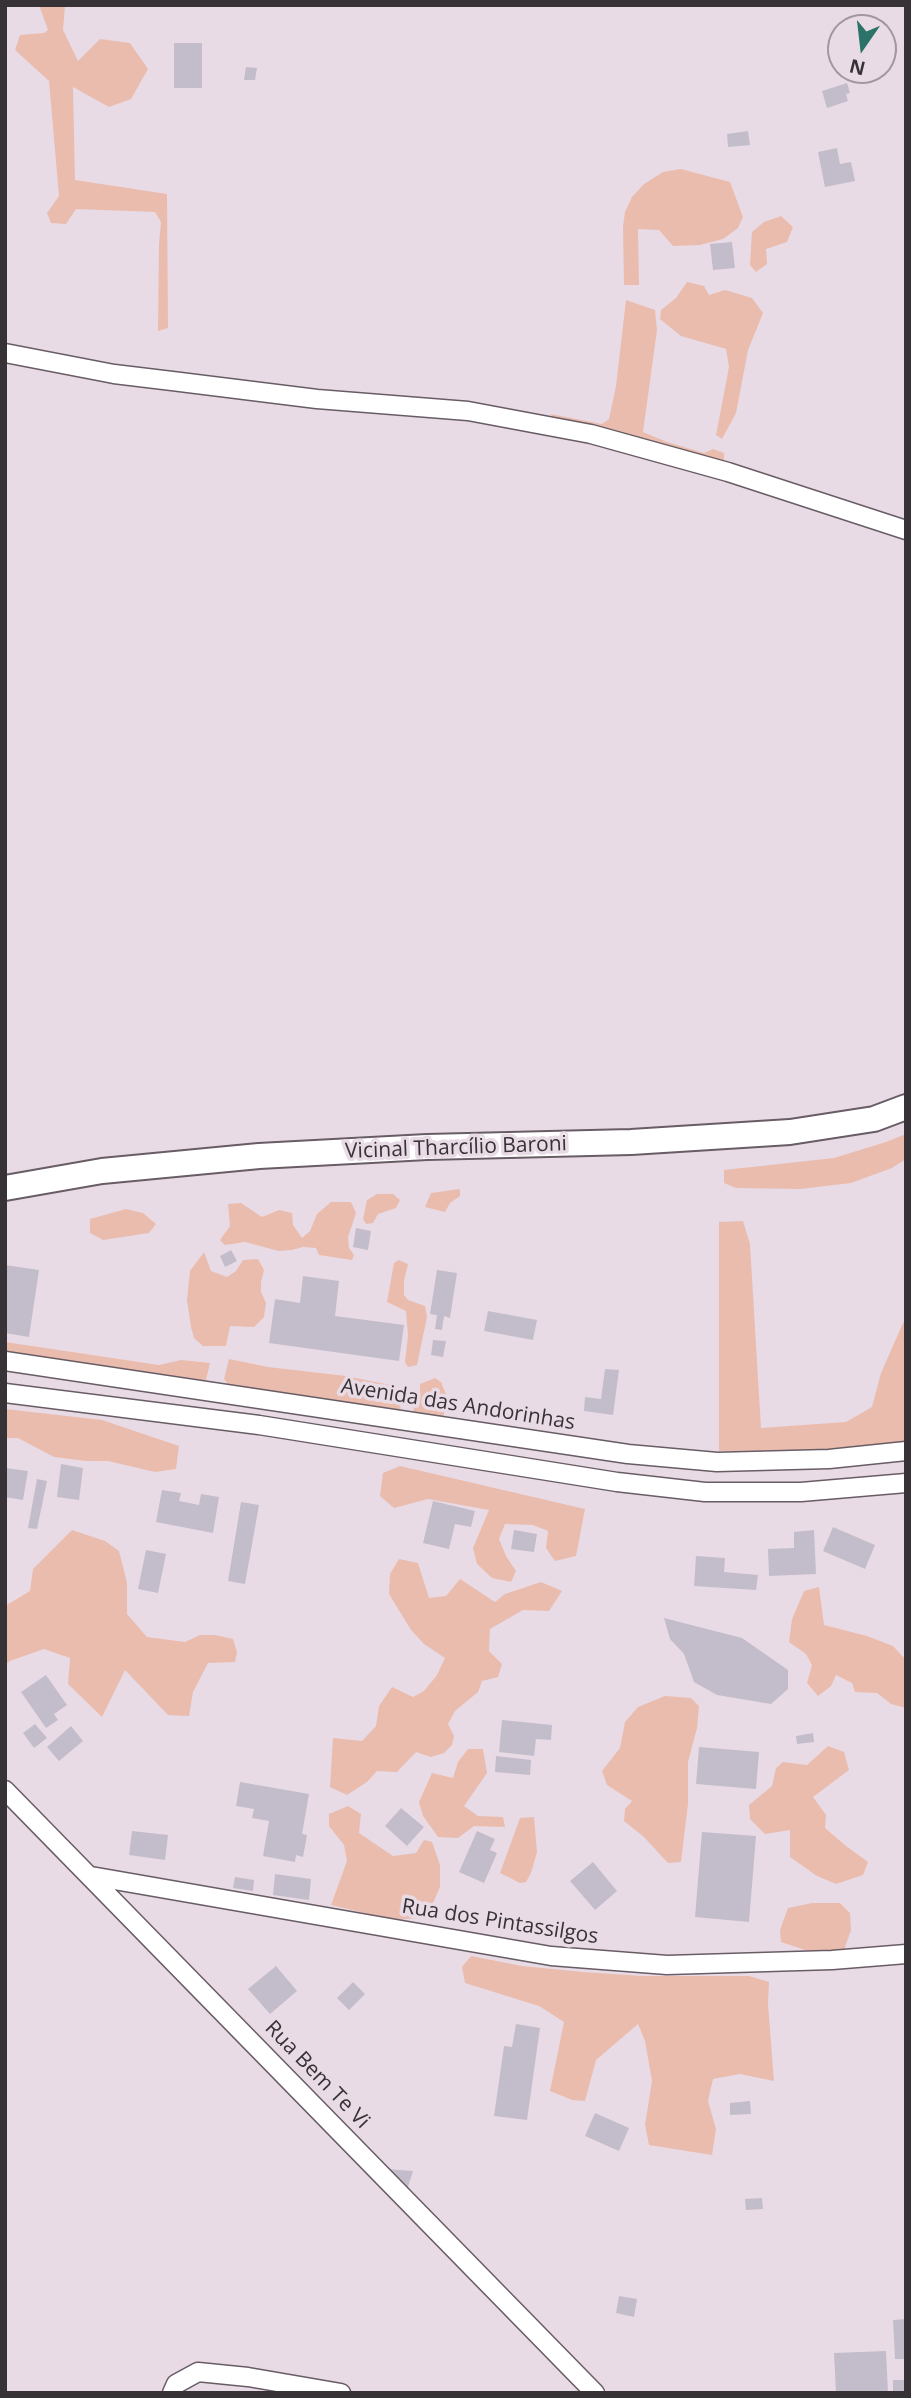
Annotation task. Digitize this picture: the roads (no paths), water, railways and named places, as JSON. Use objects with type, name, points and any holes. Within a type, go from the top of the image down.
[{"type":"main road","name":"Vicinal Tharcílio Baroni","points":[[5,1188],[102,1171],[259,1156],[427,1147],[631,1142],[790,1132],[874,1119],[906,1107]]},
{"type":"street","points":[[5,353],[114,374],[317,399],[468,411],[591,434],[728,471],[906,530]]},
{"type":"street","name":"Avenida das Andorinhas","points":[[5,1361],[628,1454],[717,1462],[829,1459],[906,1451]]},
{"type":"street","points":[[5,1393],[259,1425],[617,1482],[705,1492],[801,1492],[906,1483]]},
{"type":"street","name":"Rua Bem Te Vi","points":[[5,1790],[595,2393]]},
{"type":"street","name":"Rua dos Pintassilgos","points":[[91,1876],[551,1956],[667,1965],[906,1954]]},
{"type":"street","points":[[174,2388],[198,2372],[248,2377],[341,2393]]}]
